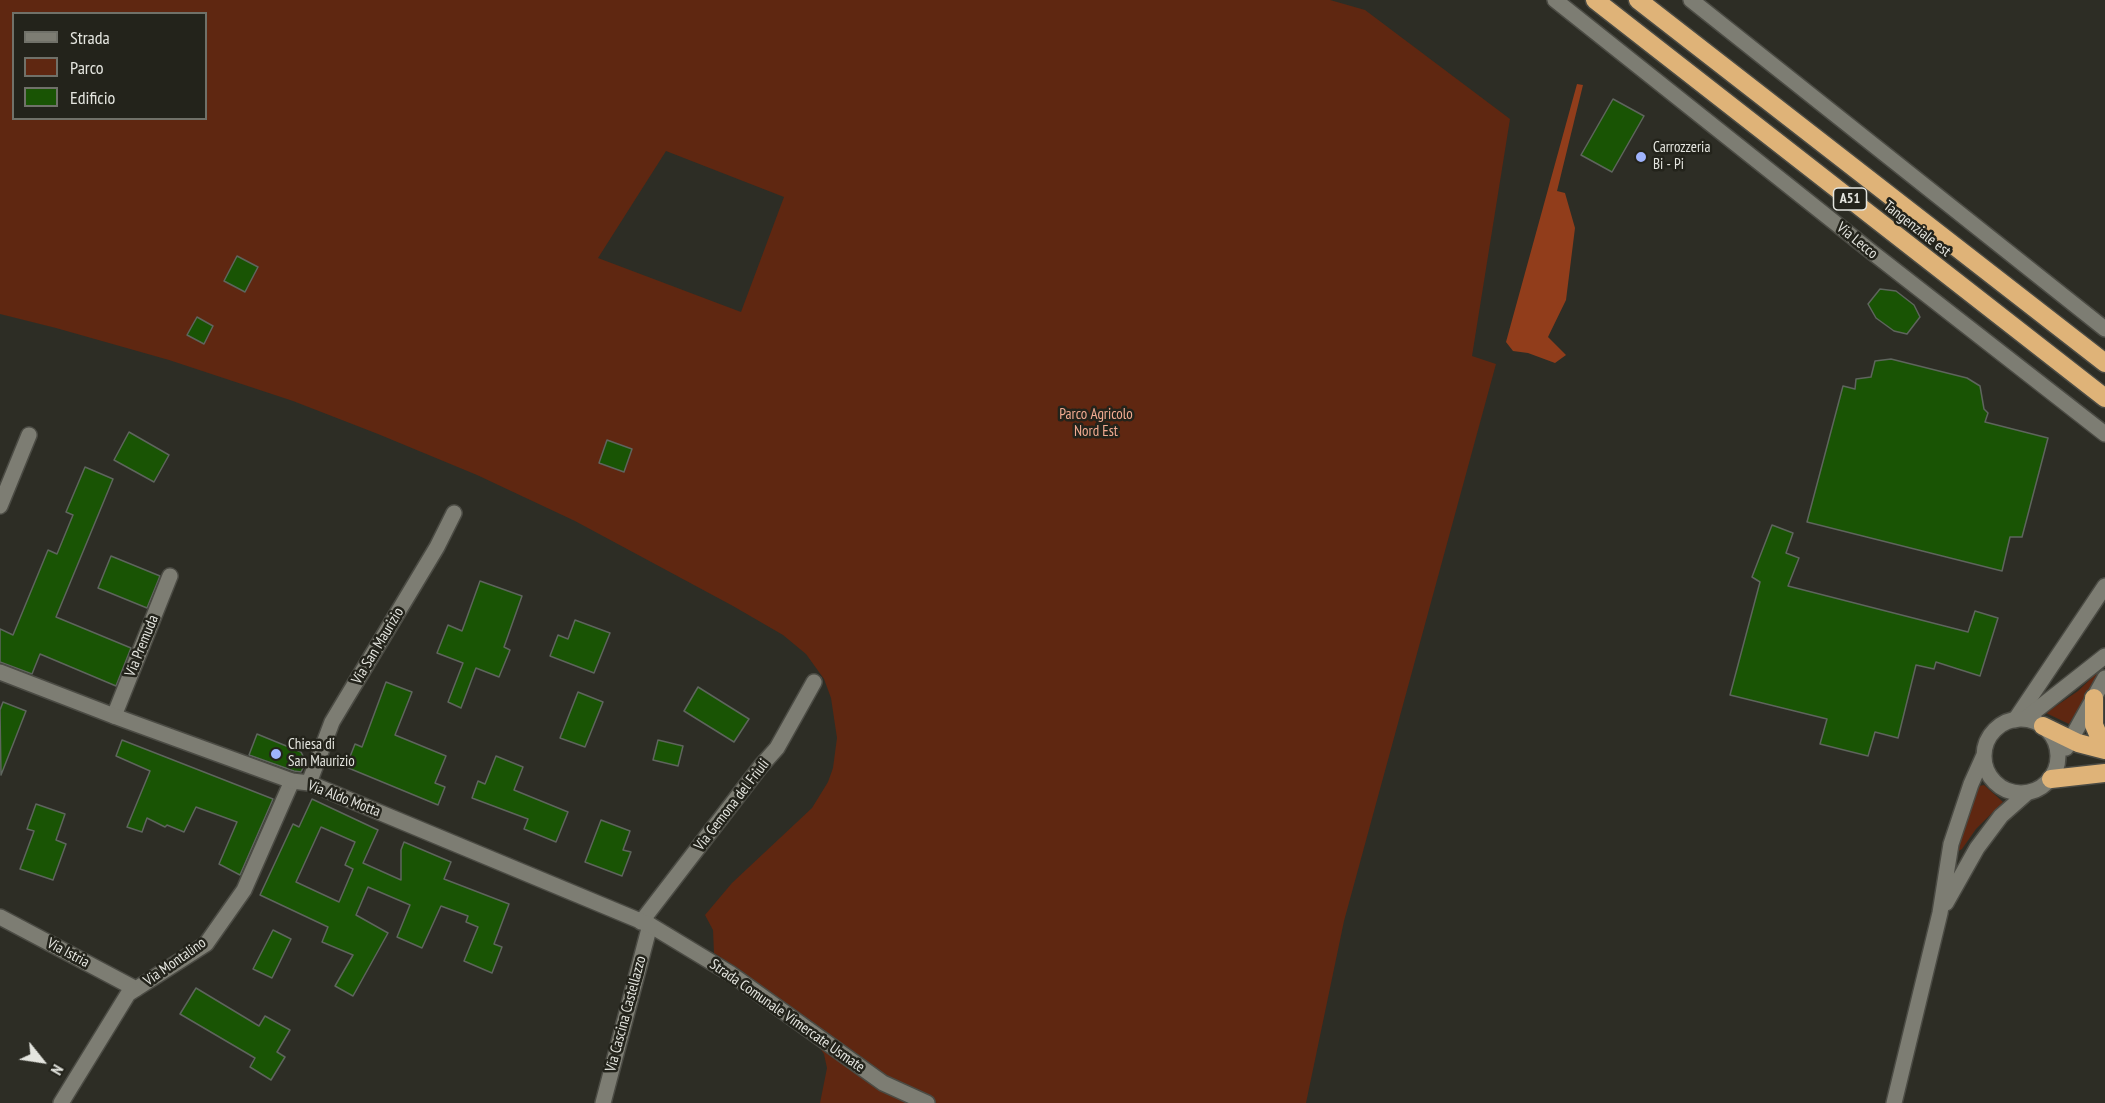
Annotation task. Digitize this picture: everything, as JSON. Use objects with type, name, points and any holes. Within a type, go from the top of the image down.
[{"type":"highway","name":"Tangenziale est","points":[[1594,0],[2105,398]]},
{"type":"highway","name":"Tangenziale est","points":[[1638,0],[2105,363]]},
{"type":"highway","points":[[2094,698],[2094,725],[2101,741],[2105,744]]},
{"type":"highway","points":[[2043,726],[2071,740],[2105,750]]},
{"type":"highway","points":[[2051,779],[2105,773]]},
{"type":"street","name":"Via Lecco","points":[[1555,0],[1863,246],[2105,434]]},
{"type":"street","points":[[1691,0],[2105,329]]},
{"type":"street","points":[[0,506],[29,435]]},
{"type":"street","name":"Via San Maurizio","points":[[309,783],[332,722],[437,547],[454,513]]},
{"type":"street","name":"Via Premuda","points":[[114,716],[170,576]]},
{"type":"street","points":[[2020,720],[2105,586]]},
{"type":"street","points":[[1894,1103],[1940,913],[1951,844],[1986,745],[1997,729],[2020,720],[2105,656]]},
{"type":"street","name":"Via Aldo Motta","points":[[0,672],[291,781],[309,783],[645,924]]},
{"type":"street","points":[[1984,755],[1988,773],[2000,787],[2018,794],[2036,791],[2051,779],[2058,761],[2105,678]]},
{"type":"street","name":"Via Gemona del Friuli","points":[[645,924],[761,765],[777,748],[814,682]]},
{"type":"street","points":[[2020,720],[2043,726],[2056,742],[2058,761]]},
{"type":"street","name":"Via Montalino","points":[[61,1103],[128,994],[206,944],[244,890],[291,781]]},
{"type":"street","points":[[1940,913],[1977,848],[2001,816],[2027,793]]},
{"type":"street","name":"Via Istria","points":[[0,917],[142,985]]},
{"type":"street","name":"Via Cascina Castellazzo","points":[[603,1103],[645,924]]},
{"type":"street","name":"Strada Comunale Vimercate Usmate","points":[[645,924],[731,974],[883,1083],[927,1103]]},
{"type":"green space","name":"Parco Agricolo Nord Est","points":[[0,0],[1330,0],[1365,10],[1510,119],[1472,356],[1496,364],[1344,921],[1306,1103],[820,1103],[827,1068],[824,1054],[820,1048],[736,987],[745,973],[714,953],[713,930],[705,915],[732,883],[812,808],[828,782],[833,768],[837,738],[831,698],[824,679],[806,654],[783,635],[733,606],[575,521],[477,475],[293,401],[169,360],[0,314]],"holes":[[[666,151],[784,197],[741,312],[598,258]]]},
{"type":"green space","points":[[2104,666],[2069,724],[2046,713],[2078,691]]},
{"type":"green space","points":[[1984,785],[2003,802],[1957,852],[1965,820],[1979,786]]},
{"type":"shaded area","points":[[1577,84],[1583,85],[1557,191],[1565,193],[1575,228],[1566,300],[1548,337],[1566,355],[1555,363],[1528,353],[1513,351],[1506,342]]},
{"type":"building","points":[[1613,99],[1644,116],[1612,172],[1581,155]]},
{"type":"building","points":[[237,256],[258,267],[245,292],[224,281]]},
{"type":"building","points":[[1880,289],[1896,291],[1914,305],[1920,317],[1907,334],[1894,331],[1876,318],[1868,304]]},
{"type":"building","points":[[197,317],[213,326],[204,344],[187,335]]},
{"type":"building","points":[[1891,359],[1967,378],[1980,386],[1984,409],[1988,413],[1985,422],[2048,438],[2022,537],[2010,537],[2002,571],[1807,522],[1843,386],[1855,389],[1856,379],[1871,377],[1875,361]]},
{"type":"building","points":[[129,432],[169,455],[154,482],[114,460]]},
{"type":"building","points":[[607,440],[632,449],[624,472],[599,463]]},
{"type":"building","points":[[85,467],[113,479],[56,617],[131,648],[116,686],[40,654],[32,674],[0,662],[0,629],[13,635],[48,550],[57,554],[73,515],[66,512]]},
{"type":"building","points":[[1772,525],[1793,533],[1786,553],[1799,558],[1788,586],[1968,632],[1975,611],[1998,618],[1980,676],[1936,662],[1934,669],[1916,665],[1898,738],[1875,732],[1868,756],[1820,744],[1827,719],[1730,695],[1760,582],[1752,577]]},
{"type":"building","points":[[111,556],[160,576],[147,608],[98,588]]},
{"type":"building","points":[[480,581],[522,596],[504,647],[510,650],[499,677],[476,668],[461,708],[448,702],[463,663],[437,653],[448,625],[462,631]]},
{"type":"building","points":[[575,620],[610,633],[594,673],[550,656],[558,635],[568,639]]},
{"type":"building","points":[[386,682],[412,692],[395,735],[446,756],[435,783],[445,787],[438,805],[346,767],[355,744],[362,747]]},
{"type":"building","points":[[698,687],[749,719],[734,742],[684,711]]},
{"type":"building","points":[[578,692],[603,702],[585,747],[560,738]]},
{"type":"building","points":[[3,702],[26,711],[1,775],[0,710]]},
{"type":"building","name":"Chiesa di San Maurizio","points":[[257,734],[301,752],[305,760],[301,772],[249,755]]},
{"type":"building","points":[[122,740],[273,799],[240,875],[219,864],[237,822],[196,807],[184,832],[167,825],[165,827],[147,818],[142,832],[127,827],[150,771],[116,756]]},
{"type":"building","points":[[658,740],[683,746],[678,766],[653,760]]},
{"type":"building","points":[[496,756],[523,767],[514,790],[568,812],[556,842],[524,829],[528,819],[472,798],[478,781],[485,784]]},
{"type":"building","points":[[312,799],[378,830],[363,863],[401,880],[401,850],[404,842],[451,862],[444,879],[509,904],[494,944],[502,947],[492,973],[464,961],[478,927],[466,922],[468,916],[441,906],[422,948],[397,937],[410,905],[368,887],[356,915],[388,933],[353,996],[335,986],[353,955],[322,942],[328,927],[260,895],[293,824],[299,827]],"holes":[[[321,827],[355,842],[345,865],[353,869],[339,902],[296,882]]]},
{"type":"building","points":[[36,804],[65,814],[56,840],[66,844],[53,880],[20,869],[34,831],[27,829]]},
{"type":"building","points":[[601,820],[630,831],[623,850],[631,852],[622,876],[585,862]]},
{"type":"building","points":[[273,930],[291,939],[272,978],[253,969]]},
{"type":"building","points":[[196,988],[259,1026],[265,1016],[290,1030],[277,1052],[285,1057],[271,1080],[250,1067],[255,1058],[180,1014]]},
{"type":"place","name":"Carrozzeria Bi - Pi","points":[[1641,157]]},
{"type":"place","name":"Chiesa di San Maurizio","points":[[276,754]]}]
